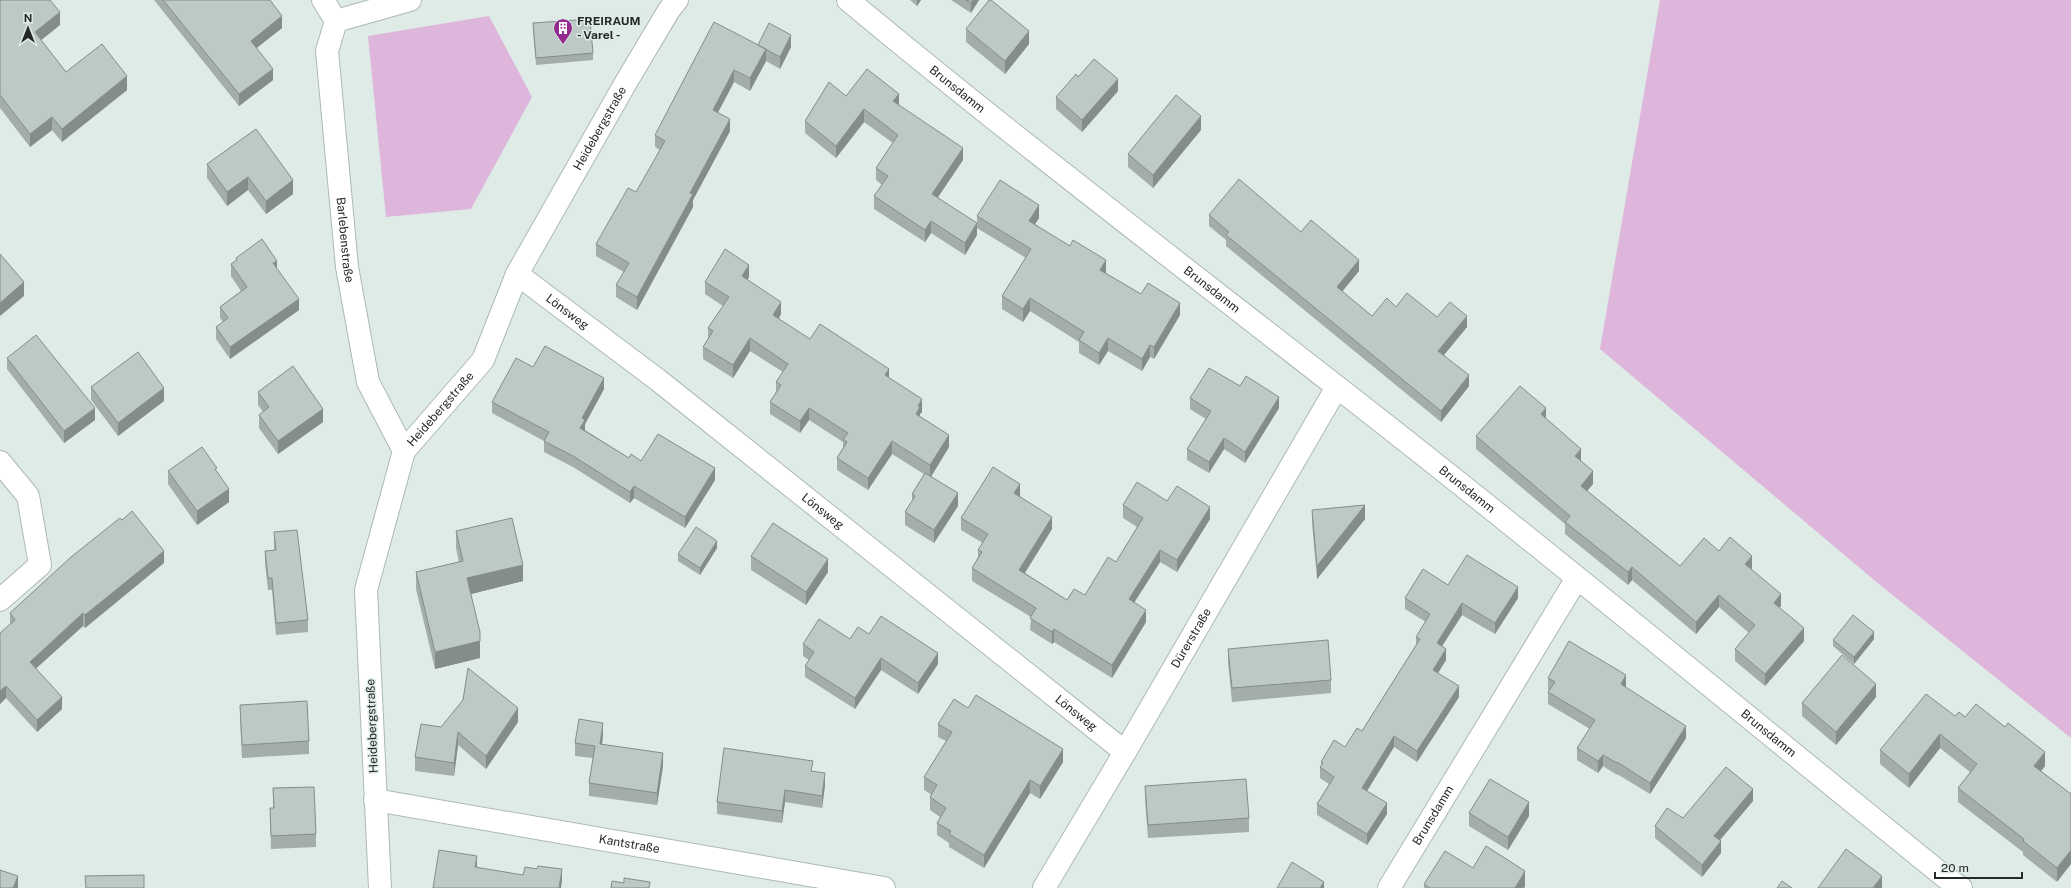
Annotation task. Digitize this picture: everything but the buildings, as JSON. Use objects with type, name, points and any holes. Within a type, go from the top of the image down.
[{"type":"street","points":[[323,0],[336,20],[410,0]]},
{"type":"street","name":"Heidebergstraße","points":[[380,888],[366,590],[404,451],[483,360],[517,274],[625,84],[669,10],[677,0]]},
{"type":"street","name":"Brunsdamm","points":[[848,0],[930,68],[1337,387],[1577,578],[1948,884]]},
{"type":"street","name":"Barlebenstraße","points":[[336,20],[327,51],[347,268],[368,382],[404,451]]},
{"type":"street","name":"Lönsweg","points":[[517,274],[658,380],[1125,752]]},
{"type":"street","name":"Dürerstraße","points":[[1044,888],[1125,752],[1337,387]]},
{"type":"street","points":[[0,462],[28,496],[40,565],[0,600]]},
{"type":"street","name":"Brunsdamm","points":[[1389,888],[1577,578]]},
{"type":"street","name":"Kantstraße","points":[[375,800],[884,888]]},
{"type":"shaded area","points":[[1660,0],[2071,0],[2071,738],[1880,585],[1600,349]]},
{"type":"shaded area","points":[[489,16],[532,97],[471,209],[386,217],[368,36]]},
{"type":"place","name":"FREIRAUM - Varel -","points":[[563,45]]}]
